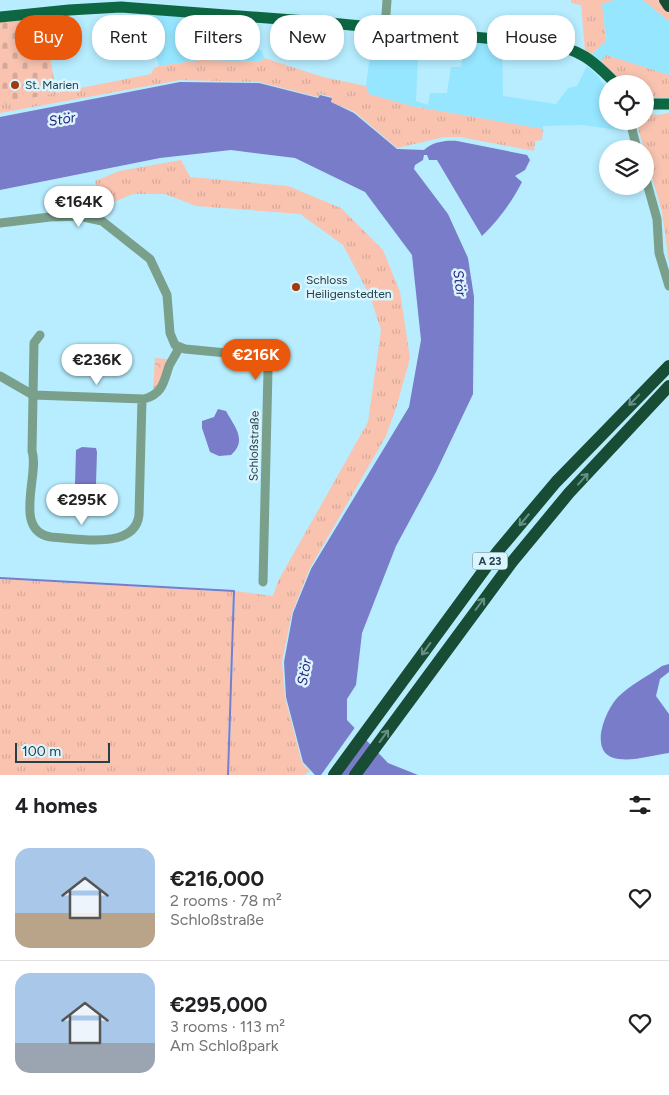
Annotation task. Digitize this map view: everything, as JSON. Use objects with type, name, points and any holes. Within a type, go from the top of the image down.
[{"type":"highway","points":[[666,0],[669,6]]},
{"type":"highway","name":"A 23","points":[[334,775],[498,551],[556,482],[669,366]]},
{"type":"highway","name":"A 23","points":[[355,775],[512,562],[569,493],[669,386]]},
{"type":"main road","points":[[0,17],[102,4],[354,27]]},
{"type":"main road","points":[[477,39],[569,48],[593,61],[607,75]]},
{"type":"main road","points":[[654,104],[669,104]]},
{"type":"street","points":[[386,15],[387,0]]},
{"type":"street","points":[[650,195],[657,219],[659,253],[669,286]]},
{"type":"street","points":[[0,223],[79,216],[102,221],[150,259],[164,287],[172,343],[179,348],[170,365],[164,385],[152,396],[142,399],[34,395],[0,376]]},
{"type":"street","points":[[40,335],[34,343],[32,451],[35,467],[31,480],[30,515],[33,525],[39,532],[50,537],[114,540],[124,537],[136,525],[138,515],[142,399]]},
{"type":"street","name":"Schloßstraße","points":[[179,348],[259,356],[266,362],[263,582]]},
{"type":"shaded area","points":[[614,0],[643,0],[669,21],[669,75],[607,56],[601,61],[592,54],[606,41],[602,4]]},
{"type":"shaded area","points":[[151,12],[204,14],[175,15],[175,60],[201,60],[159,66],[157,60],[165,60],[165,15],[151,15]]},
{"type":"shaded area","points":[[477,41],[487,42],[487,60],[502,60],[503,96],[556,104],[568,88],[577,86],[587,66],[599,78],[599,127],[583,125],[543,126],[543,129],[411,106],[368,94],[366,86],[369,60],[418,60],[416,101],[428,105],[430,93],[447,93],[451,67],[461,67],[462,60],[477,60]]},
{"type":"shaded area","points":[[260,50],[264,58],[261,62],[201,60],[260,60]]},
{"type":"green space","points":[[571,0],[614,0],[602,4],[606,41],[592,54],[585,50],[581,5],[571,3]]},
{"type":"green space","points":[[643,0],[658,0],[669,12],[669,21]]},
{"type":"green space","points":[[15,21],[15,60],[51,60],[56,93],[0,104],[0,22]]},
{"type":"green space","points":[[606,55],[669,75],[669,98],[654,98],[654,75],[614,75],[601,61]]},
{"type":"green space","points":[[264,58],[323,77],[366,86],[369,94],[411,106],[543,129],[542,140],[535,141],[534,151],[460,137],[444,137],[397,148],[355,112],[331,102],[332,97],[320,94],[318,97],[259,82],[180,80],[0,113],[0,104],[151,74],[154,68],[159,66],[201,60],[261,62]]},
{"type":"green space","points":[[669,113],[669,262],[662,212],[654,184],[654,140],[641,140],[639,130],[654,130],[654,114]]},
{"type":"green space","points":[[181,160],[190,177],[288,186],[341,208],[383,250],[400,292],[410,358],[397,405],[386,436],[310,568],[292,613],[282,662],[285,697],[302,763],[310,771],[305,775],[229,775],[235,591],[273,596],[278,581],[368,422],[381,330],[370,296],[343,245],[300,214],[196,206],[165,194],[133,194],[101,207],[95,181],[119,171]]},
{"type":"green space","points":[[155,358],[168,359],[165,377],[153,392]]},
{"type":"green space","points":[[0,579],[233,592],[227,775],[0,775]]},
{"type":"water","name":"Stör","points":[[180,82],[259,83],[318,98],[320,95],[332,98],[331,102],[354,113],[397,149],[424,150],[439,142],[457,141],[527,155],[530,160],[525,170],[515,176],[522,182],[514,197],[482,236],[437,160],[429,160],[427,155],[424,155],[423,160],[415,165],[414,169],[448,214],[468,258],[474,297],[473,394],[436,472],[396,546],[362,633],[356,685],[347,699],[347,720],[388,763],[418,775],[315,775],[303,762],[286,697],[284,662],[293,613],[311,569],[409,407],[421,340],[412,255],[365,192],[295,158],[231,150],[160,158],[0,190],[0,117]]},
{"type":"water","points":[[218,409],[226,411],[238,433],[239,444],[231,455],[219,456],[210,452],[202,428],[202,421],[214,417]]},
{"type":"water","points":[[82,447],[96,448],[97,452],[96,484],[93,491],[85,494],[78,491],[75,484],[76,450]]},
{"type":"water","points":[[669,664],[669,672],[660,679],[656,696],[669,714],[669,753],[631,759],[619,759],[609,756],[603,750],[601,732],[613,704],[618,697],[634,685],[662,666]]},
{"type":"pier","points":[[356,726],[368,738],[341,775],[321,775]]},
{"type":"waterway","points":[[0,578],[234,591],[228,775]]},
{"type":"place","name":"St. Marien","points":[[15,85]]},
{"type":"place","name":"Schloss Heiligenstedten","points":[[296,287]]}]
